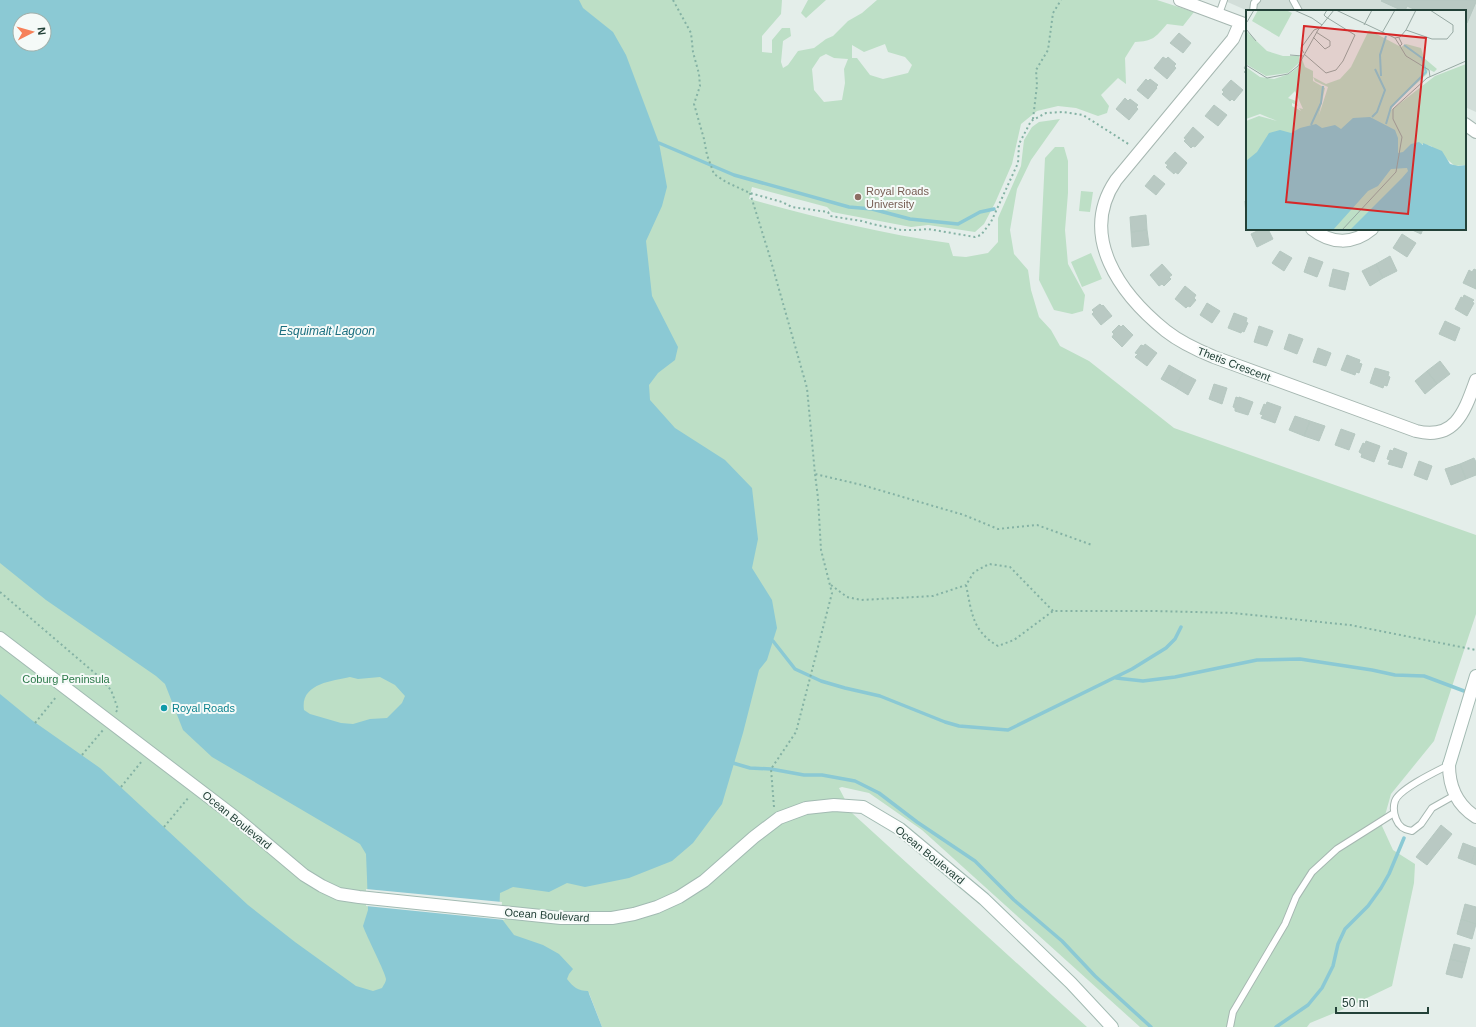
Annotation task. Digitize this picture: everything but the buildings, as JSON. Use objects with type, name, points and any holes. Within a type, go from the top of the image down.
[{"type":"street","points":[[1180,0],[1244,24]]},
{"type":"street","name":"Thetis Crescent","points":[[1244,24],[1116,180],[1105,199],[1102,211],[1101,238],[1105,252],[1123,286],[1146,312],[1166,331],[1214,358],[1426,434],[1446,430],[1454,425],[1462,415],[1476,380]]},
{"type":"street","points":[[1314,230],[1325,236],[1346,241],[1355,240],[1371,230]]},
{"type":"street","name":"Ocean Boulevard","points":[[0,638],[235,818],[304,875],[339,894],[561,918],[588,919],[619,916],[657,908],[679,897],[704,881],[754,837],[779,818],[806,808],[834,805],[863,807],[900,829],[984,898],[1071,982],[1112,1027]]},
{"type":"street","points":[[1476,676],[1449,765],[1451,785],[1455,795],[1462,805],[1476,817]]},
{"type":"lane","points":[[1219,14],[1224,0]]},
{"type":"lane","points":[[1252,10],[1254,3],[1257,0]]},
{"type":"lane","points":[[1294,0],[1299,10]]},
{"type":"lane","points":[[1449,765],[1404,790],[1395,800],[1394,813],[1398,824],[1404,830],[1412,831],[1421,824],[1432,808],[1455,795]]},
{"type":"lane","points":[[1230,1027],[1233,1012],[1285,924],[1296,897],[1312,872],[1337,849],[1394,813]]},
{"type":"path","points":[[673,0],[691,33],[693,52],[699,74],[700,86],[694,104],[707,155],[714,174],[726,182],[750,193],[782,202],[792,207],[828,212],[830,216],[862,221],[901,230],[928,228],[975,237],[981,235],[991,222],[1018,163],[1019,144],[1033,119],[1037,85],[1036,70],[1048,50],[1053,13],[1061,0]]},
{"type":"path","points":[[1033,119],[1046,113],[1063,112],[1083,115],[1124,142],[1140,150]]},
{"type":"path","points":[[750,193],[807,388],[818,498],[821,550],[832,593],[796,732],[772,769],[775,820]]},
{"type":"path","points":[[815,474],[862,485],[964,515],[998,529],[1037,525],[1092,545]]},
{"type":"path","points":[[1052,611],[1010,567],[989,564],[974,572],[966,586],[975,625],[987,640],[998,646],[1014,640],[1052,611],[1153,611],[1241,614],[1350,625],[1476,650]]},
{"type":"path","points":[[830,585],[848,596],[861,600],[933,596],[966,586]]},
{"type":"path","points":[[0,592],[97,675],[111,690],[118,709],[82,755]]},
{"type":"path","points":[[35,723],[64,687]]},
{"type":"path","points":[[121,787],[149,752]]},
{"type":"path","points":[[164,827],[196,788]]},
{"type":"shaded area","points":[[1223,0],[1476,0],[1476,112],[1466,107],[1466,10],[1246,10]]},
{"type":"green space","name":"Coburg Peninsula","points":[[0,0],[782,0],[781,14],[762,36],[762,52],[772,53],[772,40],[782,28],[790,28],[791,36],[783,41],[781,62],[783,68],[788,65],[798,51],[814,48],[826,39],[833,36],[848,21],[862,13],[877,0],[1157,0],[1194,12],[1183,26],[1167,24],[1150,40],[1135,42],[1125,58],[1126,84],[1118,78],[1101,95],[1109,106],[1107,113],[1098,116],[1076,108],[1058,106],[1037,111],[1021,124],[1012,164],[984,224],[975,232],[928,225],[911,227],[832,212],[827,207],[752,187],[749,199],[898,235],[949,243],[953,256],[966,257],[988,253],[998,242],[998,218],[1021,166],[1024,140],[1032,127],[1039,122],[1060,119],[1031,160],[1017,189],[1010,230],[1014,254],[1028,270],[1031,290],[1039,317],[1051,330],[1060,346],[1089,361],[1174,428],[1476,535],[1476,614],[1434,741],[1391,794],[1382,826],[1393,850],[1415,864],[1414,883],[1392,986],[1344,1009],[1310,1023],[1307,1027],[1140,1027],[922,830],[869,793],[842,787],[839,788],[852,813],[1087,1027],[602,1027],[589,993],[462,1027],[0,872]],"holes":[[[885,44],[888,52],[905,57],[912,65],[908,73],[883,79],[870,75],[857,58],[852,58],[852,45],[864,52]],[[826,54],[834,58],[848,59],[844,69],[845,83],[842,100],[824,102],[814,90],[812,69],[820,57]]]},
{"type":"green space","points":[[808,0],[826,0],[806,18],[801,13]]},
{"type":"green space","points":[[1055,147],[1064,147],[1068,161],[1068,193],[1065,230],[1068,264],[1085,295],[1083,311],[1072,314],[1054,310],[1039,280],[1045,158]]},
{"type":"green space","points":[[1081,191],[1093,192],[1090,212],[1079,211]]},
{"type":"green space","points":[[1091,253],[1102,279],[1082,287],[1071,262]]},
{"type":"water","name":"Esquimalt Lagoon","points":[[0,0],[579,0],[583,8],[613,32],[626,55],[659,143],[667,187],[662,206],[646,241],[652,296],[678,347],[675,360],[658,373],[649,385],[650,400],[675,428],[725,460],[752,488],[758,539],[752,568],[772,600],[777,628],[767,660],[759,670],[743,733],[722,804],[693,843],[672,861],[629,878],[585,887],[567,883],[549,892],[513,887],[500,893],[499,915],[514,935],[543,945],[559,954],[573,969],[567,979],[576,988],[588,991],[602,1027],[0,1027],[0,694],[33,721],[100,768],[248,905],[295,942],[356,986],[373,991],[382,988],[386,979],[363,926],[368,910],[367,878],[366,854],[360,844],[212,757],[183,730],[165,684],[156,676],[46,600],[0,563]],"holes":[[[350,677],[358,679],[380,677],[395,685],[405,696],[402,703],[387,718],[370,719],[353,724],[341,723],[310,714],[304,710],[304,701],[307,694],[318,685]]]},
{"type":"pier","points":[[366,889],[502,902],[501,914],[505,920],[366,906]]},
{"type":"waterway","points":[[659,143],[734,175],[849,207],[872,209],[910,219],[958,224],[980,212],[994,209]]},
{"type":"waterway","points":[[773,641],[795,669],[821,681],[880,696],[945,722],[959,726],[1008,730],[1132,669],[1166,648],[1175,639],[1181,627]]},
{"type":"waterway","points":[[1116,678],[1143,681],[1175,677],[1257,660],[1300,659],[1395,675],[1424,676],[1464,691]]},
{"type":"waterway","points":[[733,763],[750,768],[771,769],[804,775],[822,775],[855,781],[879,793],[917,822],[975,861],[1014,900],[1062,941],[1095,976],[1151,1027]]},
{"type":"waterway","points":[[1276,1027],[1308,1005],[1322,988],[1333,966],[1338,944],[1345,929],[1368,906],[1381,888],[1389,874],[1404,838]]},
{"type":"place","name":"Royal Roads University","points":[[858,197]]},
{"type":"place","name":"Royal Roads","points":[[164,708]]}]
